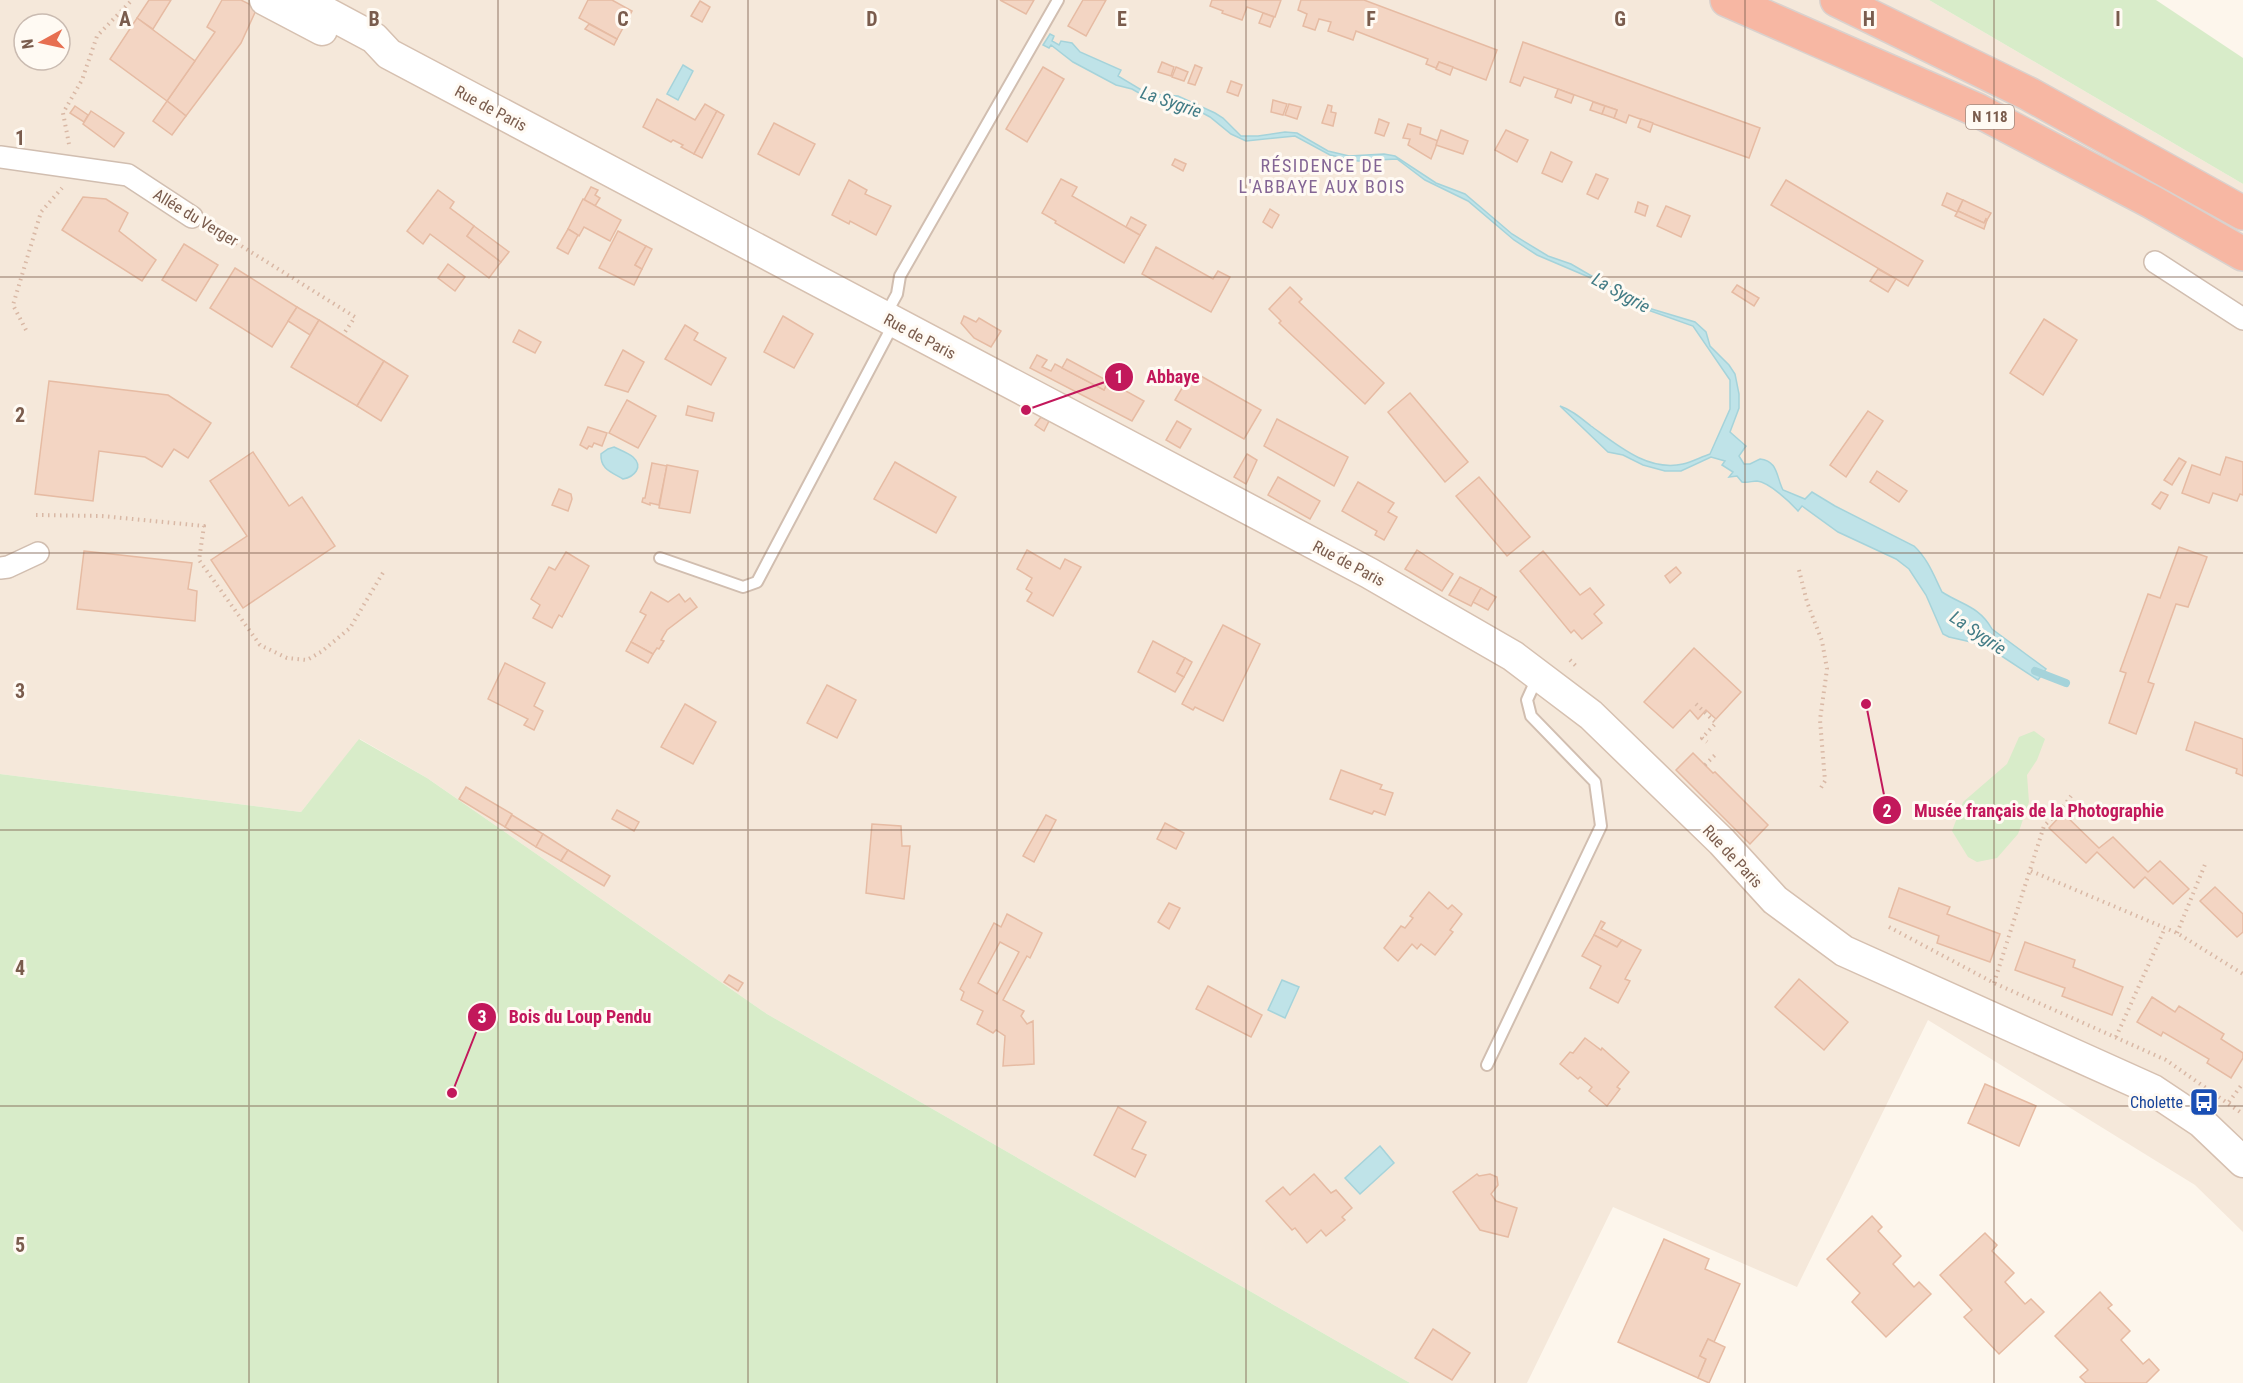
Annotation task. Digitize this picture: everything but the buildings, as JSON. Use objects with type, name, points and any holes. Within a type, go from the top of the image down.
[{"type":"highway","name":"N 118","points":[[1727,0],[1977,110],[2141,196],[2243,254]]},
{"type":"highway","name":"N 118","points":[[1837,0],[2029,94],[2243,213]]},
{"type":"street","name":"Rue de Paris","points":[[265,0],[312,12],[374,38],[389,54],[1369,573],[1513,656],[1591,715],[1722,842],[1774,900],[1844,951],[2153,1090],[2201,1122],[2243,1162]]},
{"type":"street","name":"Allée du Verger","points":[[0,157],[128,176],[192,216]]},
{"type":"street","points":[[2155,262],[2243,319]]},
{"type":"street","points":[[0,568],[8,567],[38,553]]},
{"type":"lane","points":[[660,558],[743,587],[757,582],[889,320],[900,276],[1058,0]]},
{"type":"lane","points":[[1487,1065],[1601,826],[1595,782],[1531,716],[1527,700],[1539,675]]},
{"type":"path","points":[[68,167],[71,154],[63,113],[82,80],[97,36],[132,0]]},
{"type":"path","points":[[26,330],[13,304],[41,212]]},
{"type":"path","name":"Allée du Verger","points":[[192,216],[355,317],[343,335]]},
{"type":"path","points":[[36,515],[102,516],[204,526],[199,560],[260,645],[287,658],[307,660],[321,652],[350,628],[384,571]]},
{"type":"path","points":[[1799,570],[1807,602],[1822,641],[1827,669],[1820,720],[1825,781],[1819,791]]},
{"type":"path","points":[[1696,704],[1716,723],[1702,738],[1707,742]]},
{"type":"path","points":[[1705,765],[1717,753]]},
{"type":"path","points":[[1994,983],[2044,826],[2071,796]]},
{"type":"path","points":[[2177,933],[2206,862]]},
{"type":"path","points":[[2031,871],[2177,933],[2243,974]]},
{"type":"path","points":[[1889,927],[1994,983],[2166,1060],[2243,1114]]},
{"type":"path","points":[[2116,1037],[2165,928]]},
{"type":"path","points":[[2229,1102],[2243,1083]]},
{"type":"shaded area","points":[[0,0],[1929,0],[2243,184],[2243,1232],[2195,1185],[1928,1020],[1797,1287],[1613,1207],[1527,1383],[1410,1383],[767,1014],[427,778],[360,739],[301,812],[0,774]]},
{"type":"green space","points":[[1929,0],[2156,0],[2243,58],[2243,184]]},
{"type":"green space","points":[[2034,731],[2045,739],[2037,760],[2027,775],[2029,802],[2018,834],[1997,858],[1977,862],[1968,857],[1952,831],[1963,802],[2007,764],[2019,737]]},
{"type":"green space","points":[[359,739],[427,778],[767,1014],[1410,1383],[0,1383],[0,774],[301,812]]},
{"type":"water","points":[[1050,34],[1054,36],[1052,41],[1059,45],[1061,41],[1072,43],[1080,52],[1121,70],[1118,76],[1148,94],[1178,96],[1215,113],[1241,136],[1297,133],[1328,151],[1349,156],[1384,154],[1395,156],[1436,183],[1465,194],[1512,234],[1548,256],[1571,264],[1645,307],[1695,322],[1706,332],[1710,346],[1735,374],[1739,408],[1730,432],[1746,446],[1739,456],[1744,464],[1760,459],[1766,460],[1776,470],[1783,490],[1805,499],[1812,492],[1914,546],[1927,562],[1942,592],[1982,615],[1992,629],[2046,669],[2038,680],[1980,644],[1943,634],[1926,595],[1909,569],[1896,559],[1838,532],[1802,506],[1798,511],[1785,498],[1762,482],[1742,482],[1737,476],[1729,477],[1733,472],[1722,465],[1725,461],[1711,457],[1681,471],[1665,471],[1643,465],[1623,455],[1608,452],[1560,406],[1645,461],[1670,465],[1686,463],[1710,454],[1730,409],[1730,380],[1693,326],[1634,305],[1598,281],[1537,255],[1514,240],[1468,201],[1425,180],[1397,159],[1358,161],[1330,155],[1295,136],[1246,141],[1231,134],[1199,111],[1184,105],[1153,101],[1132,89],[1116,85],[1073,62],[1051,45],[1049,48],[1043,45]]},
{"type":"water","points":[[683,65],[693,71],[678,100],[667,94]]},
{"type":"water","points":[[614,447],[631,456],[638,464],[638,468],[631,476],[623,479],[604,467],[601,454]]},
{"type":"water","points":[[1282,980],[1299,987],[1285,1018],[1268,1010]]},
{"type":"water","points":[[1380,1146],[1394,1163],[1360,1194],[1345,1178]]},
{"type":"waterway","name":"La Sygrie","points":[[2035,671],[2066,683]]},
{"type":"place","name":"Abbaye","points":[[1026,410]]},
{"type":"place","name":"Musée français de la Photographie","points":[[1866,704]]},
{"type":"place","name":"Bois du Loup Pendu","points":[[452,1093]]},
{"type":"place","name":"Cholette","points":[[2204,1102]]},
{"type":"district","name":"RÉSIDENCE DE L'ABBAYE AUX BOIS","points":[[1322,176]]}]
